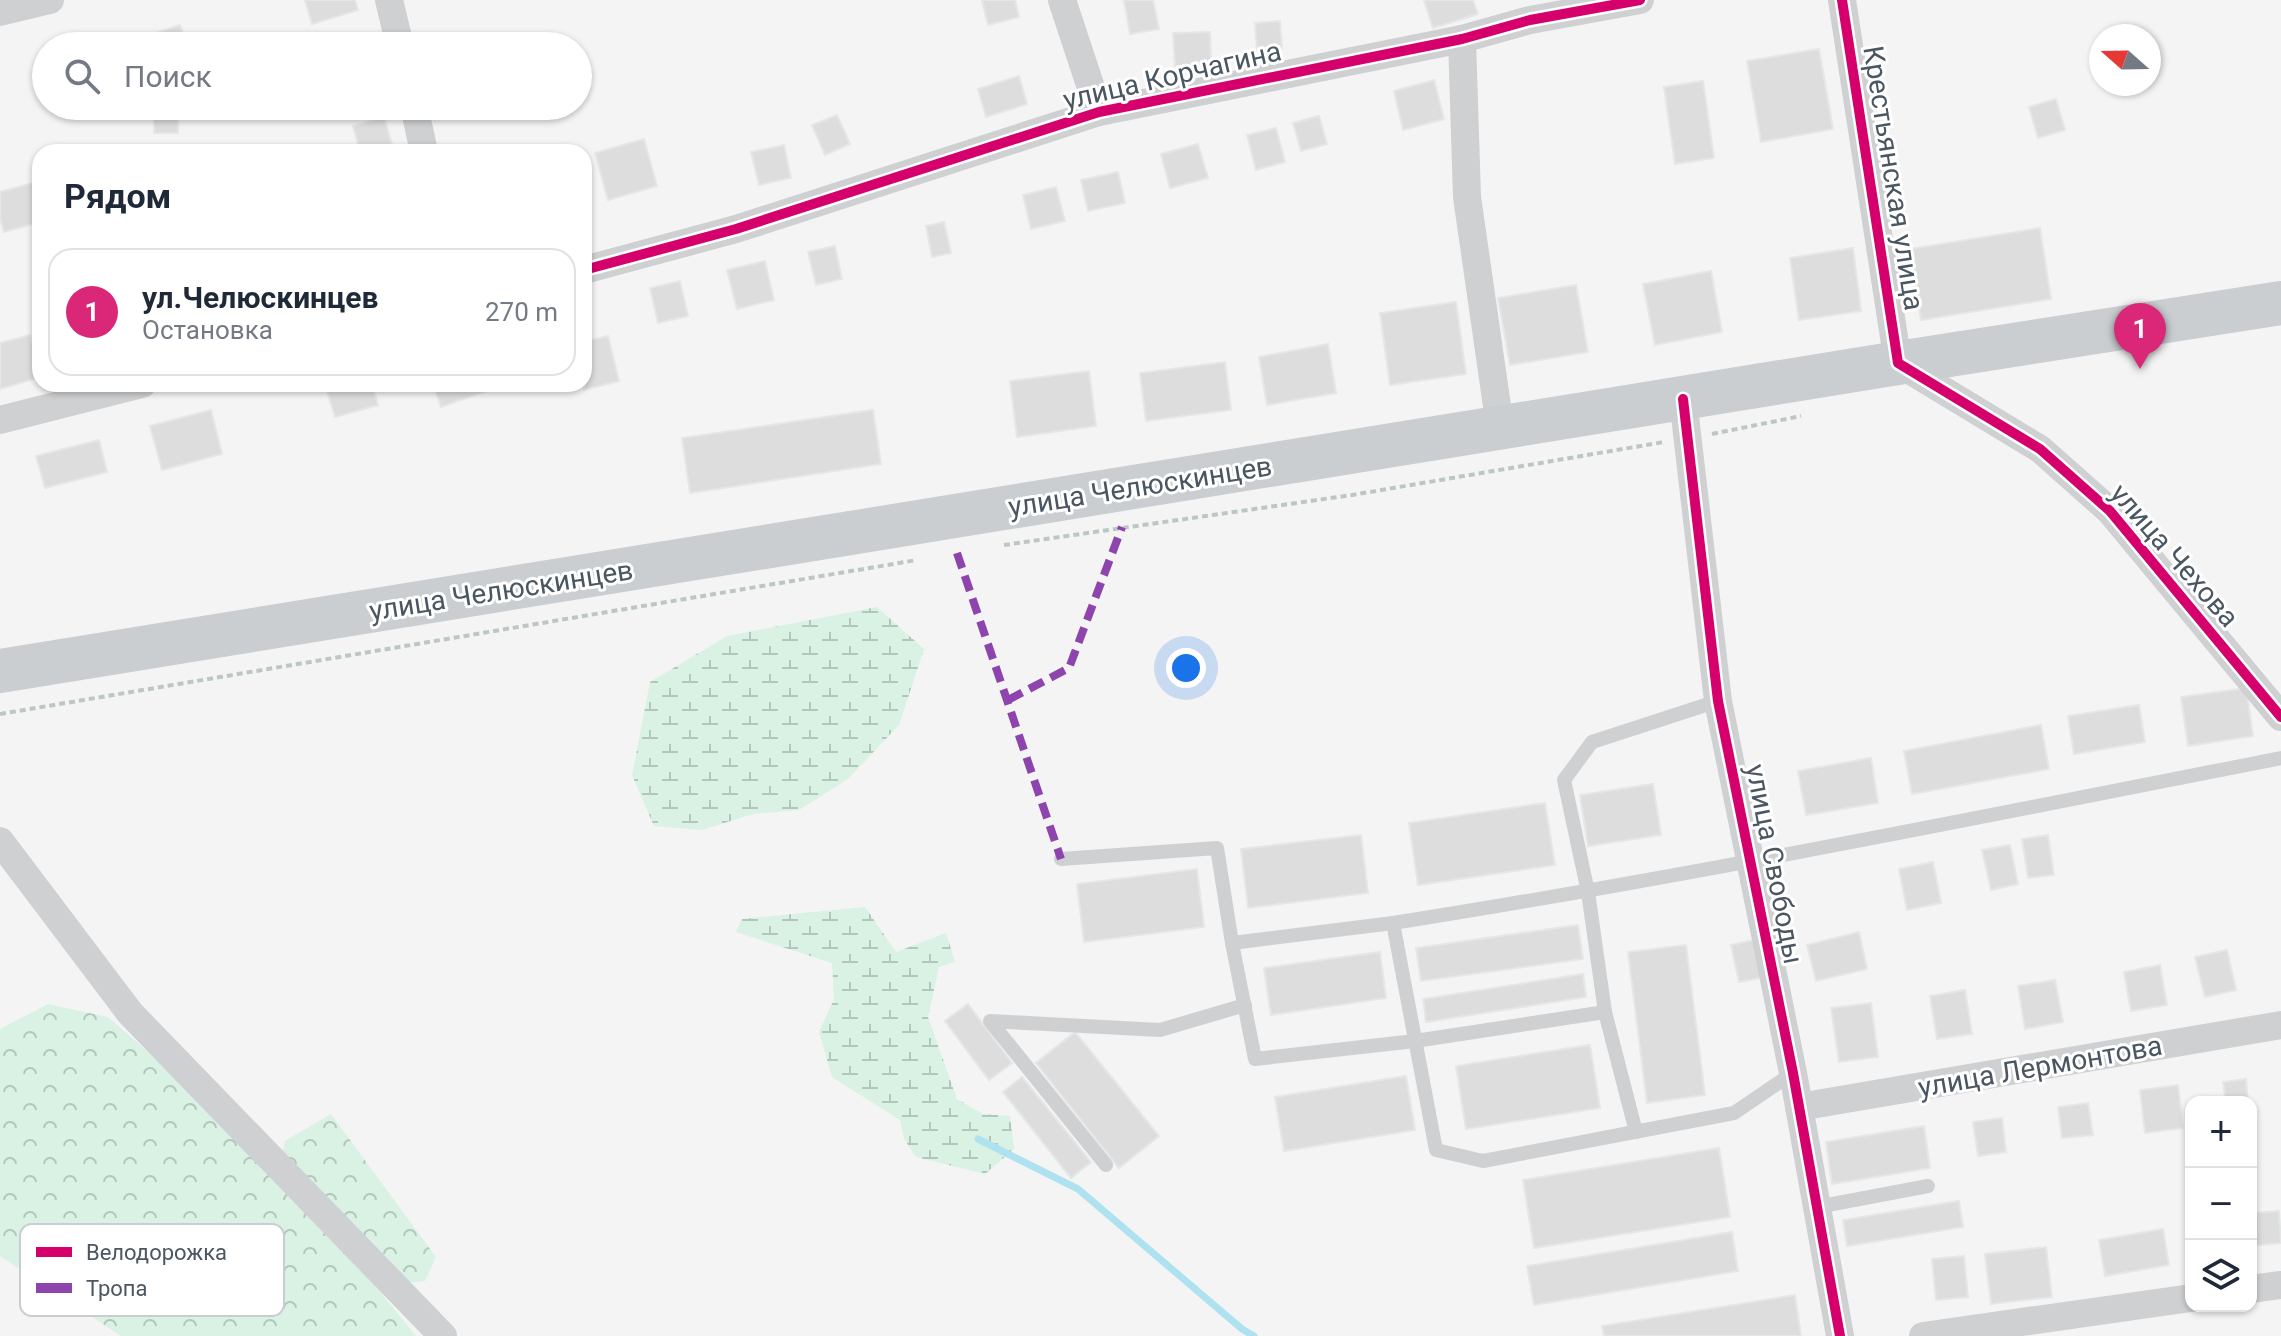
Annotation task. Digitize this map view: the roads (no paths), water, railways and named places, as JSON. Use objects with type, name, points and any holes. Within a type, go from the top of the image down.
[{"type":"main road","name":"улица Челюскинцев","points":[[0,671],[1500,427],[1685,419],[1898,363],[2281,303]]},
{"type":"street","points":[[0,12],[50,0]]},
{"type":"street","points":[[389,0],[397,32]]},
{"type":"street","points":[[1062,0],[1099,112]]},
{"type":"street","name":"улица Корчагина","points":[[592,268],[736,229],[1099,112],[1462,39],[1527,10],[1640,0]]},
{"type":"street","name":"Крестьянская улица","points":[[1842,0],[1898,363]]},
{"type":"street","points":[[1462,39],[1467,197],[1500,427]]},
{"type":"street","points":[[417,120],[422,144]]},
{"type":"street","name":"улица Чехова","points":[[1898,363],[2040,449],[2110,511],[2281,717]]},
{"type":"street","points":[[0,420],[110,392]]},
{"type":"street","name":"улица Свободы","points":[[1685,419],[1718,701],[1793,1073],[1840,1336]]},
{"type":"street","points":[[0,841],[130,1013],[443,1336]]},
{"type":"street","name":"улица Лермонтова","points":[[1799,1107],[2281,1025]]},
{"type":"street","points":[[2257,1288],[2281,1285]]},
{"type":"street","points":[[1923,1336],[2185,1299]]},
{"type":"lane","points":[[1636,1132],[1605,1012],[1588,892],[1564,780],[1592,742],[1718,701]]},
{"type":"lane","points":[[1232,943],[1393,923],[1588,892],[1751,863],[2281,758]]},
{"type":"lane","points":[[1061,859],[1217,848],[1255,1059],[1415,1041],[1605,1012]]},
{"type":"lane","points":[[1393,923],[1436,1150],[1483,1161],[1734,1113],[1793,1073]]},
{"type":"lane","points":[[1106,1165],[990,1021],[1160,1030],[1245,1005]]},
{"type":"lane","points":[[1817,1207],[1928,1186]]},
{"type":"waterway","points":[[978,1139],[1078,1189],[1254,1336]]},
{"type":"place","name":"ул.Челюскинцев","points":[[2140,369]]}]
